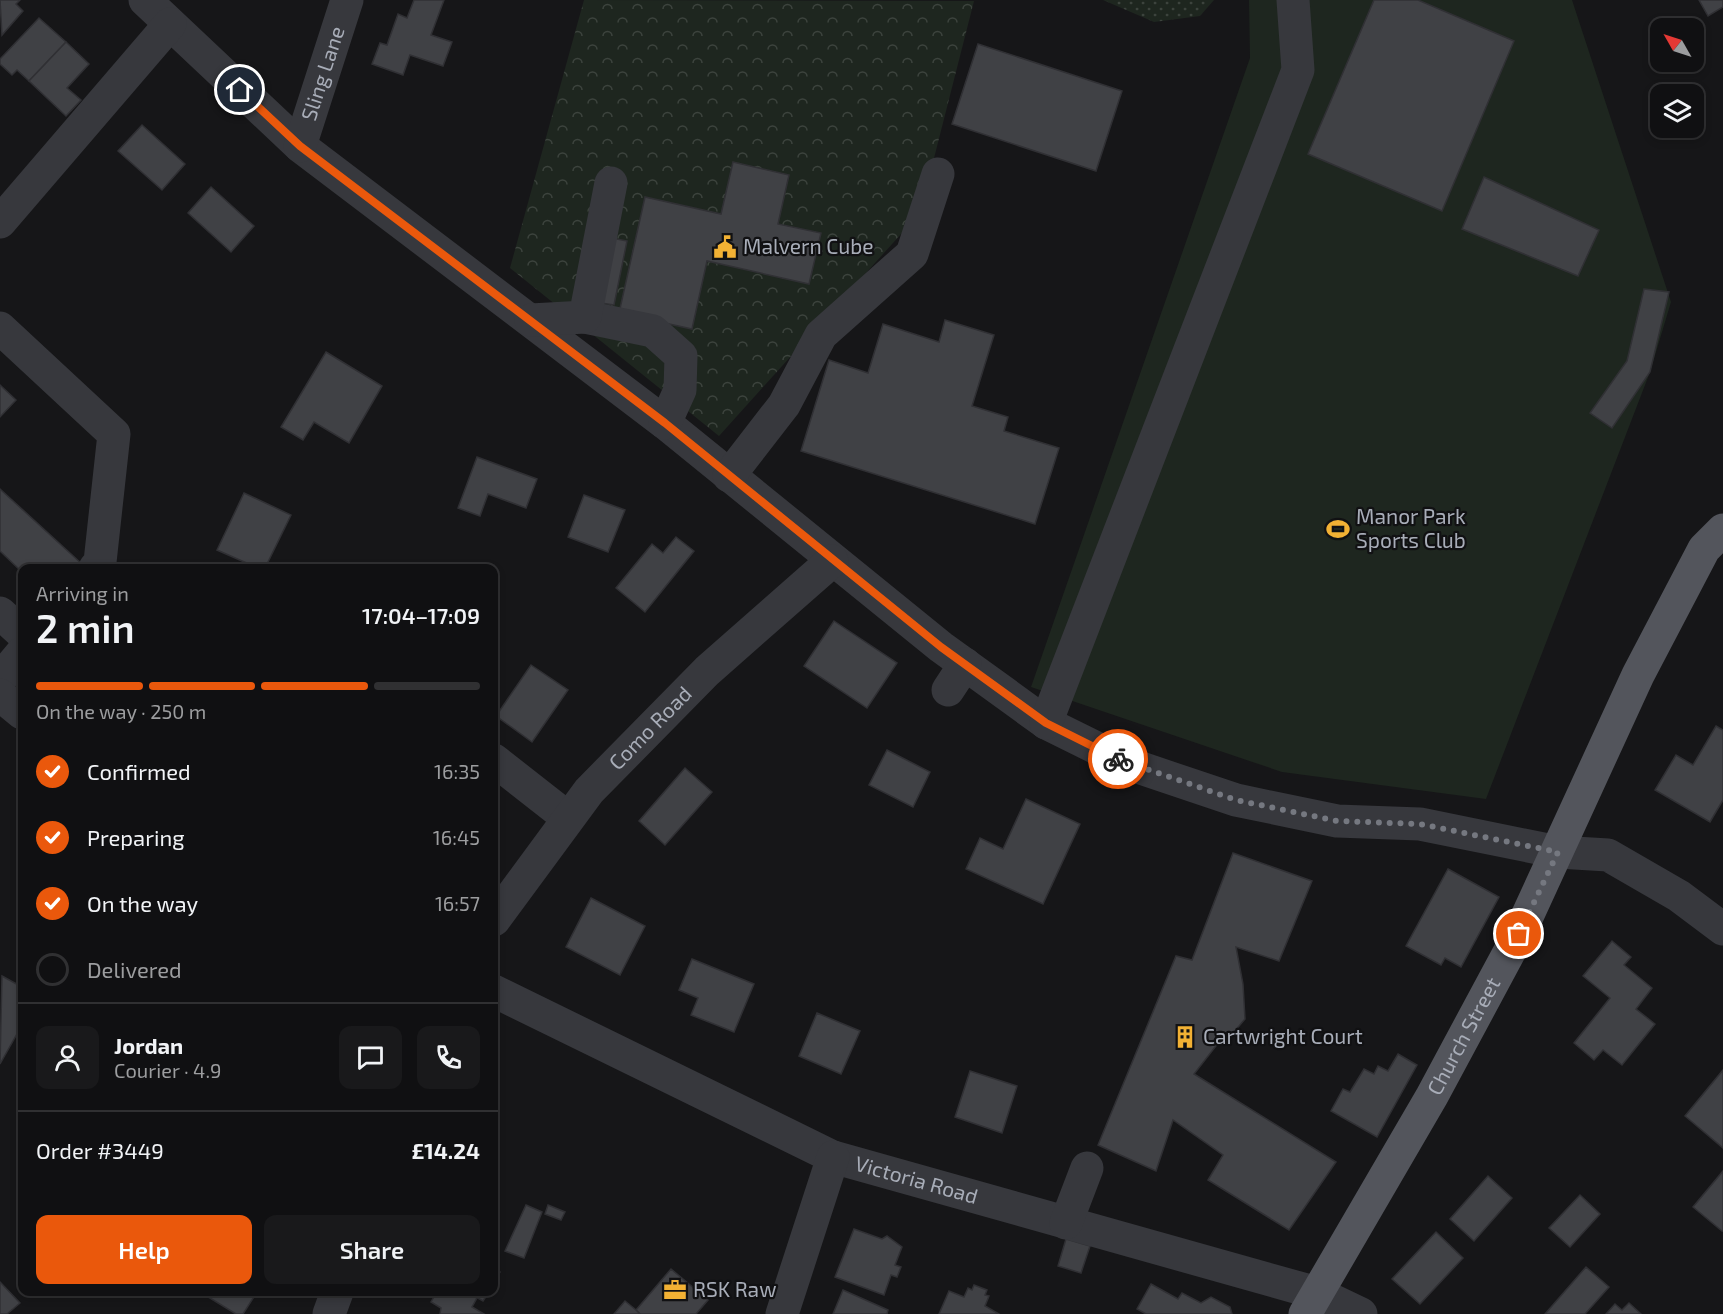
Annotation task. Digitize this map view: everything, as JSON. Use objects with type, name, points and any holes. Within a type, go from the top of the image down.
[{"type":"main road","name":"Church Street","points":[[1311,1304],[1432,1096],[1519,934],[1638,675],[1704,549],[1723,530]]},
{"type":"street","points":[[145,0],[300,146],[665,423],[832,561],[956,677],[1129,764],[1236,800],[1337,821],[1420,824],[1558,852],[1608,855],[1678,896],[1723,929]]},
{"type":"street","name":"Sling Lane","points":[[300,146],[346,0]]},
{"type":"street","points":[[1046,723],[1298,70],[1293,0]]},
{"type":"street","points":[[0,222],[170,24]]},
{"type":"street","points":[[729,476],[784,405],[821,335],[912,254],[938,174]]},
{"type":"street","points":[[585,317],[611,183]]},
{"type":"street","points":[[531,320],[585,317],[653,331],[681,356],[680,390],[665,423]]},
{"type":"street","points":[[0,328],[114,434],[98,564]]},
{"type":"street","name":"Como Road","points":[[498,914],[589,791],[707,671],[832,561]]},
{"type":"street","points":[[0,613],[18,629]]},
{"type":"street","points":[[0,679],[18,657]]},
{"type":"street","points":[[0,695],[18,710]]},
{"type":"street","points":[[498,763],[568,818]]},
{"type":"street","name":"Victoria Road","points":[[498,993],[833,1157],[1066,1223],[1311,1304],[1361,1314]]},
{"type":"street","points":[[780,1298],[805,1208],[833,1157]]},
{"type":"street","points":[[1066,1223],[1087,1168]]},
{"type":"street","points":[[329,1314],[336,1296]]},
{"type":"green space","points":[[584,0],[974,1],[920,213],[719,436],[510,268]]},
{"type":"green space","points":[[1103,0],[1214,0],[1200,16],[1154,22]]},
{"type":"green space","name":"Manor Park Sports Club","points":[[1249,0],[1572,0],[1671,302],[1650,372],[1486,799],[1282,772],[1031,687],[1250,58]]},
{"type":"building","points":[[0,0],[20,0],[16,4],[23,11],[2,35]]},
{"type":"building","points":[[414,0],[444,0],[431,35],[452,42],[443,66],[410,55],[403,75],[372,64],[380,43],[387,45],[398,14],[407,18]]},
{"type":"building","points":[[1374,0],[1418,0],[1514,41],[1442,211],[1308,154]]},
{"type":"building","points":[[1699,0],[1723,0],[1723,7],[1708,16]]},
{"type":"building","points":[[39,18],[66,42],[29,81],[17,70],[12,75],[0,64],[0,59]]},
{"type":"building","points":[[66,42],[89,64],[67,88],[81,100],[66,116],[29,81]]},
{"type":"building","points":[[978,44],[1122,91],[1096,171],[952,124]]},
{"type":"building","points":[[142,125],[185,164],[162,190],[118,151]]},
{"type":"building","name":"Malvern Cube","points":[[733,162],[789,175],[778,224],[821,233],[809,284],[707,261],[692,329],[619,313],[645,197],[721,214]]},
{"type":"building","points":[[1484,177],[1599,230],[1578,276],[1462,229]]},
{"type":"building","points":[[211,187],[254,226],[231,252],[188,213]]},
{"type":"building","points":[[607,237],[627,241],[614,305],[594,302]]},
{"type":"building","points":[[1644,289],[1669,292],[1650,372],[1612,428],[1590,413],[1627,361]]},
{"type":"building","points":[[945,320],[994,335],[972,406],[1008,417],[1004,431],[1059,448],[1035,524],[801,451],[829,360],[868,373],[883,324],[939,342]]},
{"type":"building","points":[[326,352],[382,386],[349,443],[314,422],[303,440],[281,427]]},
{"type":"building","points":[[0,385],[16,400],[0,417]]},
{"type":"building","points":[[477,457],[537,479],[526,508],[488,494],[480,516],[458,508]]},
{"type":"building","points":[[0,489],[82,564],[18,564],[18,568],[0,551]]},
{"type":"building","points":[[244,493],[291,515],[267,564],[249,564],[217,550]]},
{"type":"building","points":[[584,495],[625,510],[608,552],[568,537]]},
{"type":"building","points":[[676,537],[694,551],[645,612],[616,588],[652,544],[663,553]]},
{"type":"building","points":[[834,621],[897,663],[867,708],[804,666]]},
{"type":"building","points":[[531,665],[568,690],[532,742],[498,717],[498,713]]},
{"type":"building","points":[[1716,726],[1723,730],[1723,800],[1710,822],[1655,790],[1676,755],[1693,765]]},
{"type":"building","points":[[887,750],[930,772],[913,807],[869,785]]},
{"type":"building","points":[[685,768],[712,792],[665,845],[639,821]]},
{"type":"building","points":[[1026,799],[1080,824],[1043,904],[966,869],[980,838],[1003,849]]},
{"type":"building","name":"Cartwright Court","points":[[1233,853],[1312,881],[1279,961],[1236,947],[1243,984],[1245,1019],[1234,1032],[1219,1042],[1194,1074],[1336,1162],[1289,1230],[1208,1180],[1223,1155],[1173,1120],[1156,1171],[1098,1145],[1176,956],[1192,960]]},
{"type":"building","points":[[1448,869],[1499,897],[1461,967],[1445,958],[1441,965],[1406,946]]},
{"type":"building","points":[[591,898],[645,926],[620,975],[566,947]]},
{"type":"building","points":[[1612,941],[1631,957],[1624,965],[1652,988],[1636,1009],[1655,1024],[1622,1065],[1603,1050],[1594,1060],[1574,1043],[1610,998],[1583,976]]},
{"type":"building","points":[[692,959],[754,984],[734,1032],[691,1015],[698,998],[679,990]]},
{"type":"building","points":[[2,976],[18,985],[18,1032],[0,1064]]},
{"type":"building","points":[[817,1013],[860,1031],[841,1074],[799,1056]]},
{"type":"building","points":[[1398,1054],[1417,1065],[1377,1137],[1331,1111],[1343,1089],[1350,1092],[1364,1069],[1374,1074],[1378,1066],[1388,1071]]},
{"type":"building","points":[[1723,1070],[1723,1148],[1685,1116]]},
{"type":"building","points":[[970,1071],[1017,1086],[1002,1133],[955,1117]]},
{"type":"building","points":[[1723,1171],[1723,1231],[1722,1231],[1693,1207]]},
{"type":"building","points":[[1488,1176],[1512,1198],[1474,1241],[1450,1219]]},
{"type":"building","points":[[1580,1195],[1600,1214],[1570,1247],[1549,1228]]},
{"type":"building","points":[[526,1205],[542,1212],[524,1258],[505,1251]]},
{"type":"building","points":[[548,1205],[565,1212],[561,1220],[545,1214]]},
{"type":"building","points":[[854,1229],[882,1239],[887,1236],[902,1247],[895,1265],[901,1267],[897,1277],[891,1275],[884,1295],[835,1277]]},
{"type":"building","points":[[1436,1232],[1463,1258],[1420,1304],[1392,1279]]},
{"type":"building","points":[[1066,1239],[1090,1246],[1081,1273],[1058,1266]]},
{"type":"building","points":[[1586,1267],[1609,1287],[1585,1314],[1545,1314]]},
{"type":"building","name":"RSK Raw","points":[[671,1269],[708,1300],[696,1314],[640,1314],[636,1310]]},
{"type":"building","points":[[0,1282],[20,1303],[7,1314],[0,1314]]},
{"type":"building","points":[[1151,1284],[1178,1299],[1182,1293],[1201,1303],[1211,1297],[1230,1307],[1232,1314],[1146,1314],[1137,1309]]},
{"type":"building","points":[[974,1285],[987,1290],[985,1295],[989,1296],[985,1306],[999,1314],[939,1314],[949,1291],[964,1297],[968,1288],[972,1290]]},
{"type":"building","points":[[843,1290],[888,1310],[887,1314],[833,1314]]},
{"type":"building","points":[[207,1296],[254,1296],[243,1314],[236,1314]]},
{"type":"building","points":[[434,1296],[474,1296],[477,1298],[472,1307],[484,1314],[440,1314],[441,1308],[431,1302]]},
{"type":"building","points":[[474,1296],[486,1296],[483,1301]]},
{"type":"building","points":[[625,1301],[636,1310],[640,1314],[614,1314]]},
{"type":"building","points":[[1629,1303],[1641,1314],[1606,1314],[1615,1304],[1622,1310]]},
{"type":"way so far","points":[[1118,759],[1236,800],[1337,821],[1420,824],[1558,852],[1519,934]]},
{"type":"place","name":"Malvern Cube","points":[[725,247]]},
{"type":"place","name":"Manor Park Sports Club","points":[[1338,529]]},
{"type":"place","name":"Cartwright Court","points":[[1185,1037]]},
{"type":"place","name":"RSK Raw","points":[[675,1290]]},
{"type":"route","points":[[240,90],[300,146],[665,423],[832,561],[941,647],[1046,723],[1118,759]]}]
